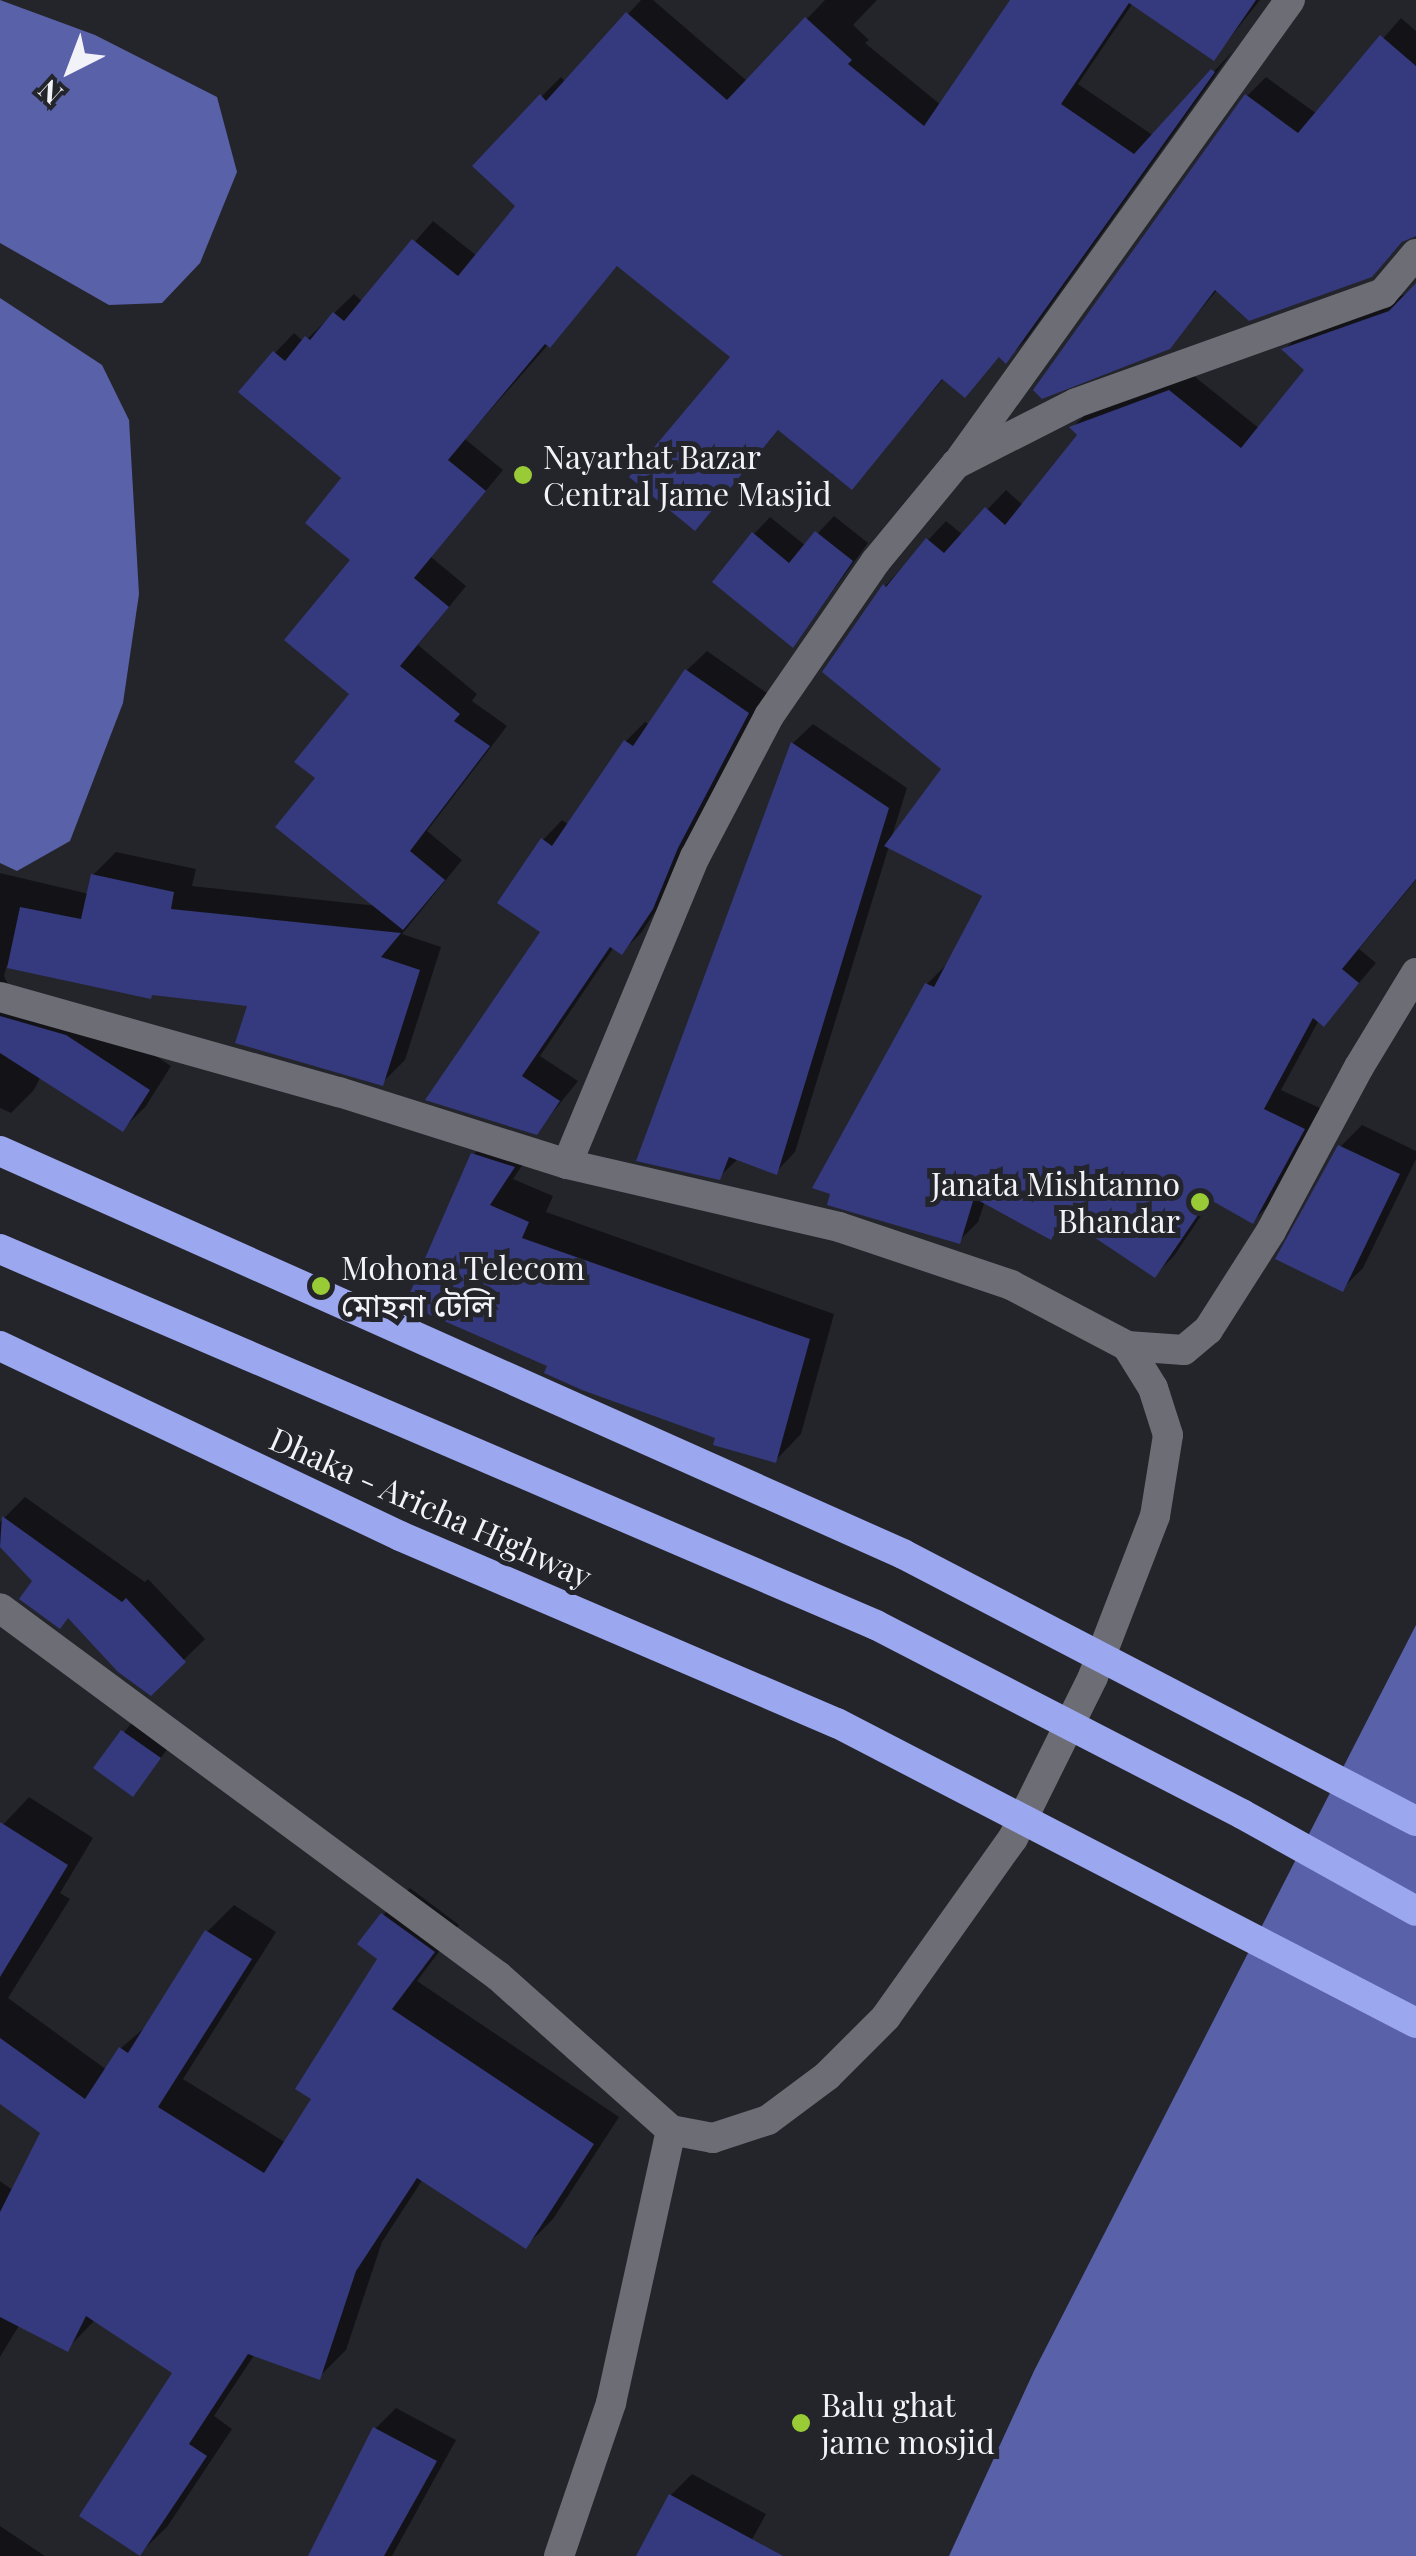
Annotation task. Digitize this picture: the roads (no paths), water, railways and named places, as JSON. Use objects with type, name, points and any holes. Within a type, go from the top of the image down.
[{"type":"highway","points":[[0,1151],[903,1554],[1416,1822]]},
{"type":"highway","points":[[0,1249],[876,1625],[1242,1814],[1416,1910]]},
{"type":"highway","name":"Dhaka - Aricha Highway","points":[[0,1346],[400,1536],[837,1723],[1416,2023]]},
{"type":"street","points":[[566,1164],[695,857],[769,716],[876,561],[956,464],[1290,0]]},
{"type":"street","points":[[956,464],[1076,402],[1382,292],[1416,254]]},
{"type":"street","points":[[0,997],[339,1092],[566,1164],[840,1226],[1011,1285],[1126,1346],[1184,1350],[1208,1330],[1270,1231],[1358,1067],[1416,973]]},
{"type":"street","points":[[0,1608],[498,1976],[671,2130],[713,2138],[768,2120],[826,2076],[886,2018],[1013,1838],[1093,1677],[1155,1516],[1168,1435],[1153,1388],[1126,1346]]},
{"type":"street","points":[[559,2556],[612,2403],[671,2130]]},
{"type":"water","points":[[0,0],[95,35],[217,97],[237,172],[200,263],[162,303],[109,305],[0,243]]},
{"type":"water","points":[[0,298],[102,365],[129,420],[139,594],[123,703],[70,841],[17,871],[0,863]]},
{"type":"water","points":[[1416,1625],[1416,2556],[949,2556],[1034,2371]]},
{"type":"place","name":"Nayarhat Bazar Central Jame Masjid","points":[[523,475]]},
{"type":"place","name":"Janata Mishtanno Bhandar","points":[[1200,1202]]},
{"type":"place","name":"Mohona Telecom মোহনা টেলি","points":[[321,1286]]},
{"type":"place","name":"Balu ghat jame mosjid","points":[[801,2423]]}]
